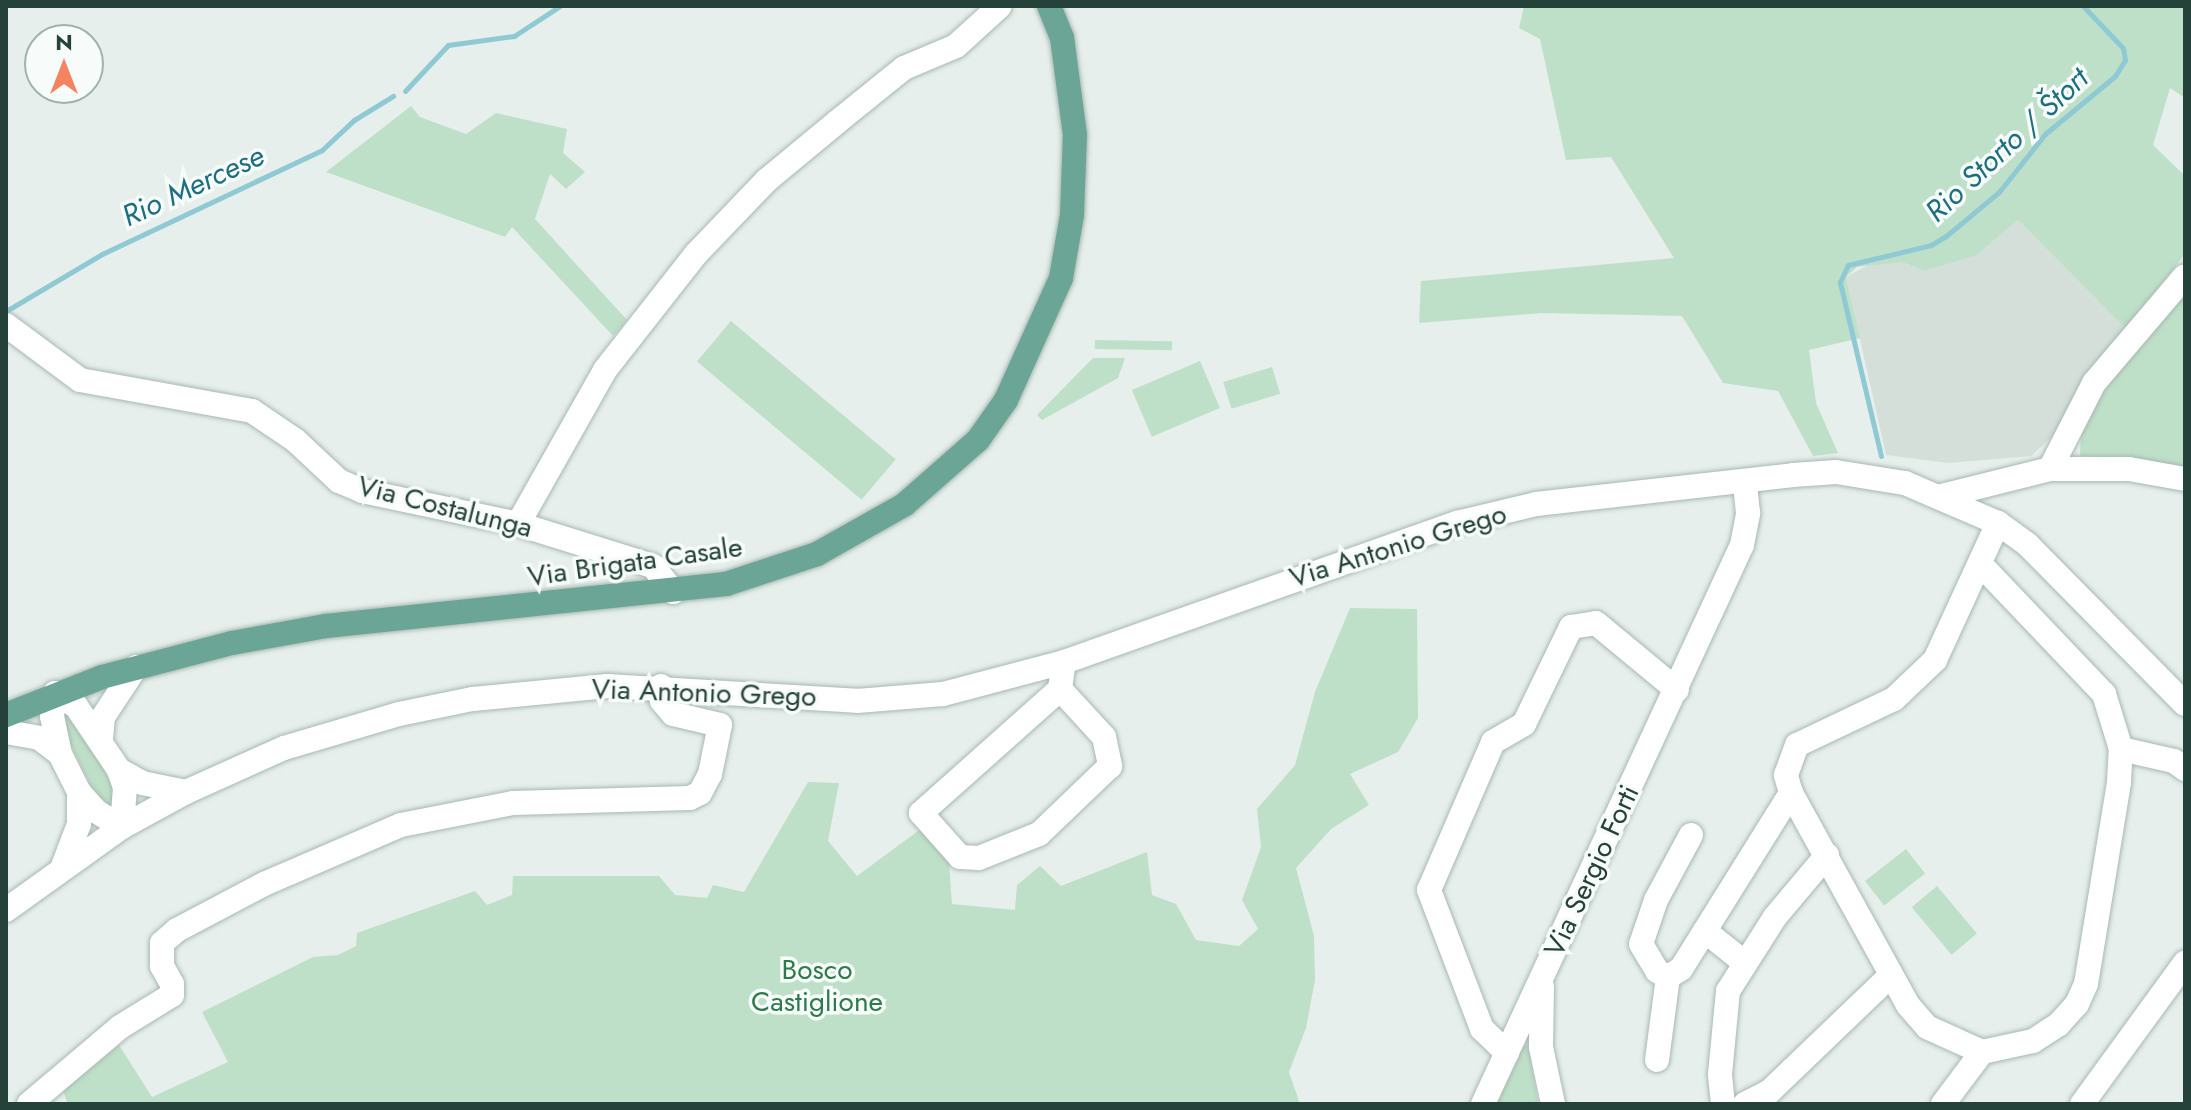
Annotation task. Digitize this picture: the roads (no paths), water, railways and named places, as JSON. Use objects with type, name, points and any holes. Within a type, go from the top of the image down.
[{"type":"main road","name":"Via Brigata Casale","points":[[6,715],[55,693],[136,667],[326,626],[673,592],[775,571],[857,535],[946,471],[978,440],[1006,400],[1061,278],[1072,215],[1075,135],[1062,38],[1049,6]]},
{"type":"street","points":[[518,524],[612,359],[696,254],[767,180],[837,122],[904,68],[956,46],[1000,6]]},
{"type":"street","points":[[2050,469],[2094,383],[2185,276]]},
{"type":"street","name":"Via Costalunga","points":[[6,325],[80,380],[252,411],[295,440],[339,481],[362,491],[518,524],[653,566],[673,592]]},
{"type":"street","points":[[1942,496],[2050,469],[2129,469],[2185,479]]},
{"type":"street","name":"Via Antonio Grego","points":[[6,910],[122,827],[186,792],[284,748],[399,714],[546,690],[661,686],[900,700],[943,694],[1064,662],[1457,523],[1536,504],[1836,472],[1905,483],[1942,496],[1998,523],[2028,545],[2185,704]]},
{"type":"street","name":"Via Sergio Forti","points":[[1483,1104],[1742,545],[1748,513],[1745,482]]},
{"type":"street","points":[[1982,566],[2092,677],[2104,694],[2121,749],[2086,984],[2058,1025],[2033,1041],[1982,1052],[1927,1027],[1889,977],[1827,855],[1791,793],[1788,758],[1797,745],[1914,685],[1941,650],[1982,566],[1998,523]]},
{"type":"street","points":[[1507,1053],[1482,1029],[1429,890],[1493,742],[1524,724],[1571,627],[1596,623],[1677,690]]},
{"type":"street","points":[[1060,689],[1104,737],[1110,766],[1039,834],[979,858],[960,857],[921,813],[1060,689],[1064,662]]},
{"type":"street","points":[[101,739],[103,717],[136,667]]},
{"type":"street","points":[[29,1104],[120,1027],[172,995],[172,984],[162,966],[162,943],[177,930],[264,884],[401,825],[526,802],[690,798],[700,793],[710,774],[720,725],[673,714],[662,701],[661,686]]},
{"type":"street","points":[[55,693],[76,706],[101,739],[125,787],[122,827],[97,812],[79,792],[60,754],[52,716],[55,693]]},
{"type":"street","points":[[6,732],[39,738],[60,754]]},
{"type":"street","points":[[2121,749],[2174,761],[2185,769]]},
{"type":"street","points":[[119,770],[151,786],[186,792]]},
{"type":"street","points":[[62,867],[79,824],[79,792]]},
{"type":"street","points":[[1668,977],[1681,969],[1791,793]]},
{"type":"street","points":[[1668,977],[1657,971],[1641,944],[1656,900],[1691,835]]},
{"type":"street","points":[[1723,1104],[1723,1014],[1728,991],[1795,891],[1827,855]]},
{"type":"street","points":[[1705,931],[1745,963]]},
{"type":"street","points":[[2082,1104],[2185,963]]},
{"type":"street","points":[[1544,973],[1541,1047],[1553,1104]]},
{"type":"street","points":[[1657,1060],[1668,977]]},
{"type":"street","points":[[1745,1104],[1769,1092],[1889,977]]},
{"type":"street","points":[[1943,1104],[1982,1052]]},
{"type":"waterway","name":"Rio Mercese","points":[[405,91],[448,45],[514,36],[560,6]]},
{"type":"waterway","name":"Rio Storto / Štort","points":[[1881,456],[1840,282],[1848,265],[1931,245],[1946,236],[1999,192],[2045,134],[2115,76],[2125,60],[2123,48],[2083,6]]},
{"type":"waterway","name":"Rio Mercese","points":[[6,311],[102,254],[322,150],[354,120],[393,96]]},
{"type":"park label","name":"Bosco Castiglione","points":[[817,986]]}]
